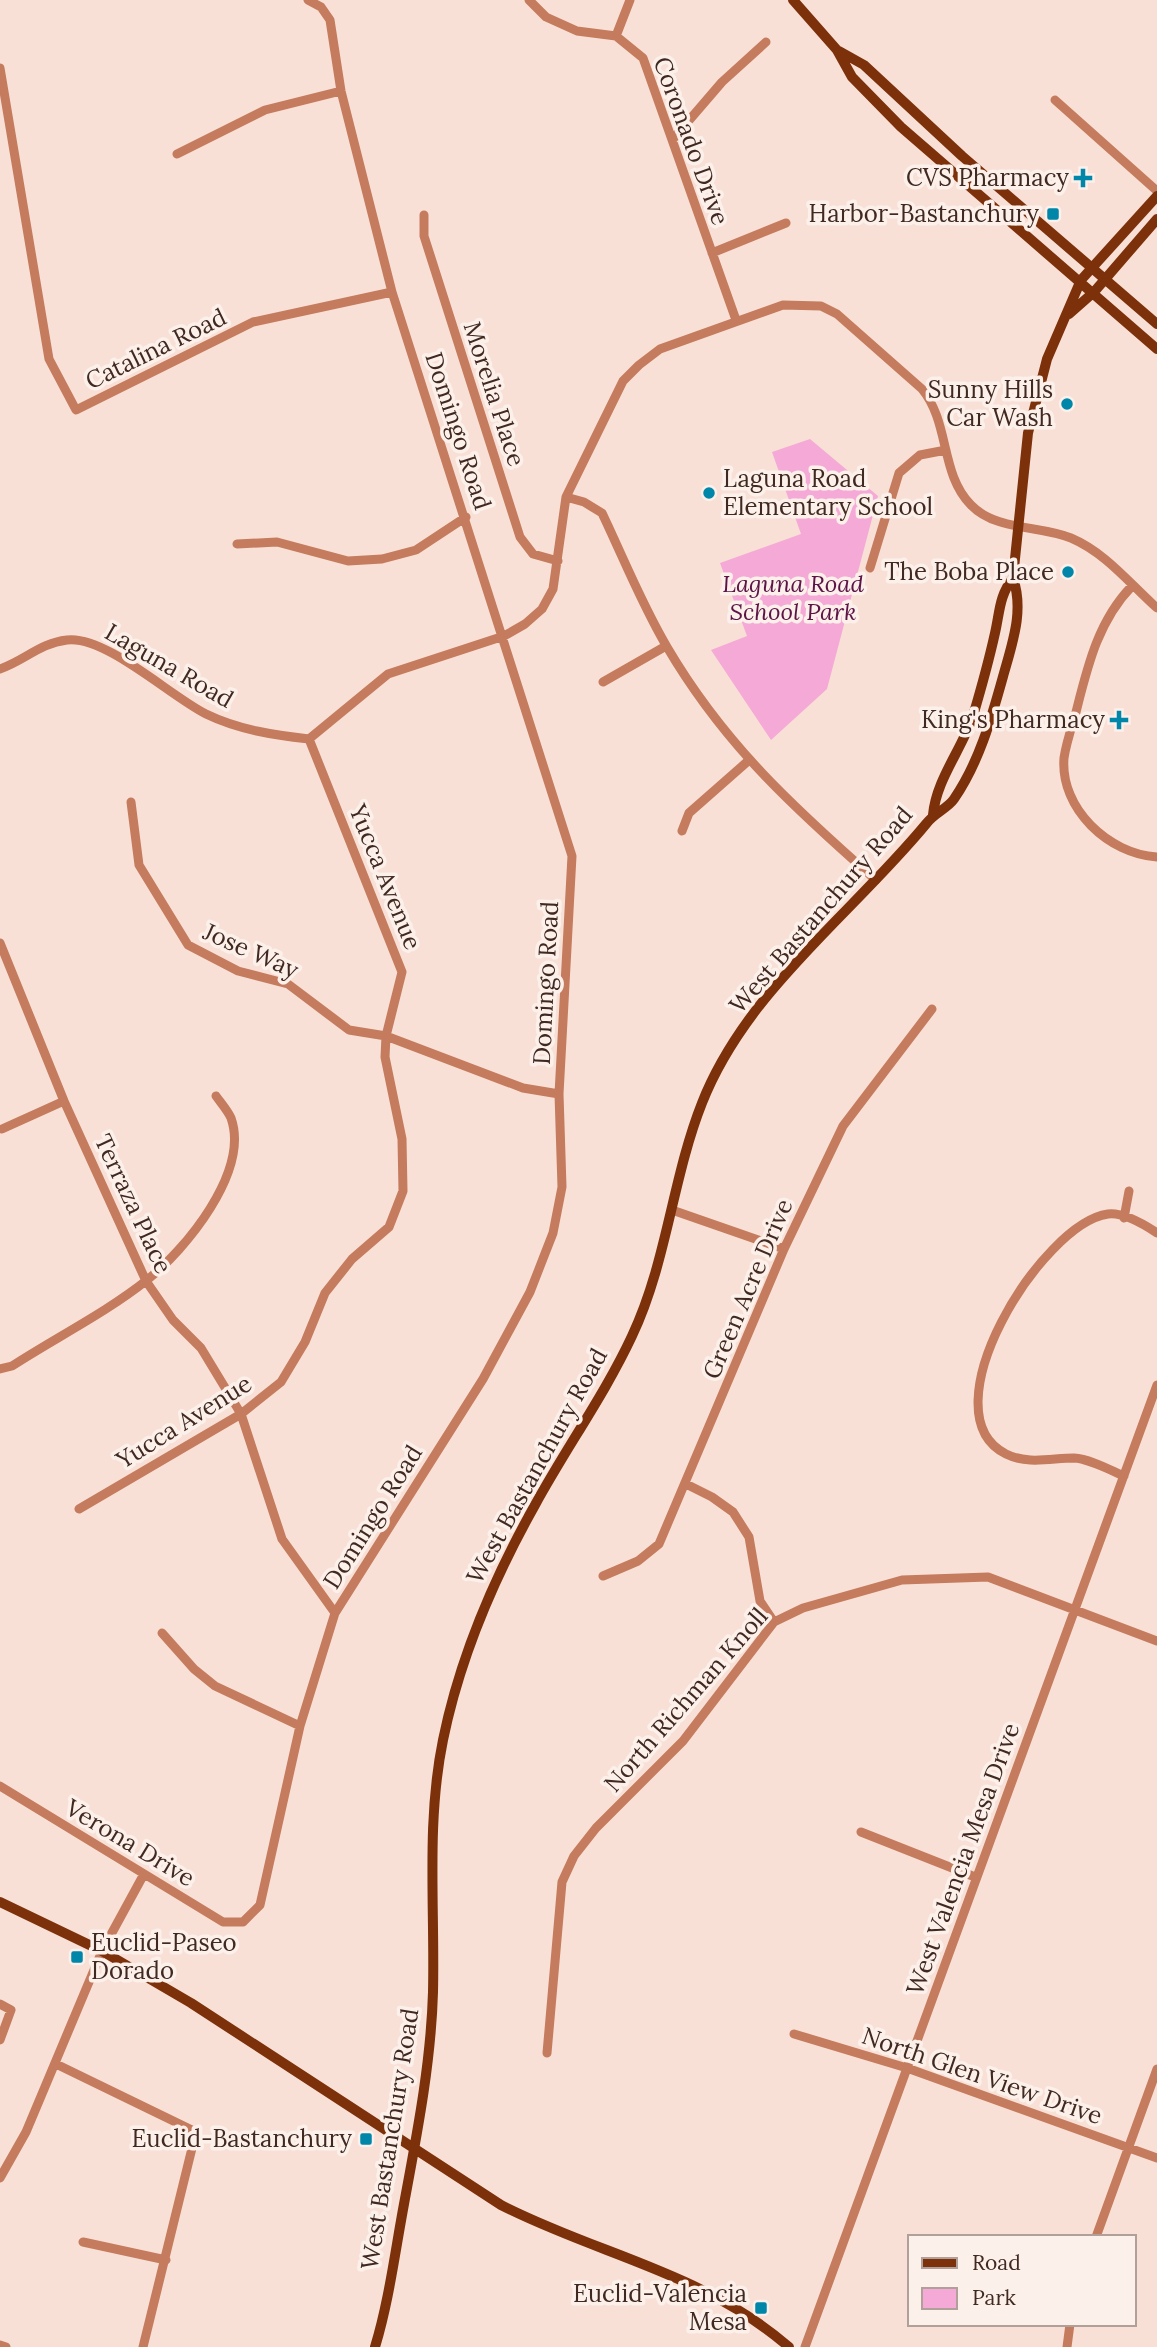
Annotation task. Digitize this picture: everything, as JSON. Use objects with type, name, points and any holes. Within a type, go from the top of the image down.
[{"type":"main road","points":[[793,0],[836,50],[852,77],[901,128],[1081,280],[1157,349]]},
{"type":"main road","points":[[836,50],[864,65],[945,141],[1105,276],[1157,324]]},
{"type":"main road","name":"West Bastanchury Road","points":[[375,2347],[415,2147],[428,2065],[433,1992],[433,1816],[437,1769],[452,1700],[490,1593],[533,1507],[631,1339],[653,1286],[688,1142],[722,1060],[765,998],[933,815],[950,805],[972,769],[991,722],[1015,634],[1020,598],[1013,578],[1033,409],[1047,359],[1081,280],[1157,196]]},
{"type":"main road","points":[[1066,316],[1094,292],[1105,276],[1157,219]]},
{"type":"main road","name":"West Bastanchury Road","points":[[933,815],[935,795],[954,763],[972,716],[996,630],[1001,592],[1013,578]]},
{"type":"main road","points":[[0,1902],[102,1951],[191,2003],[501,2205],[547,2229],[669,2273],[716,2295],[789,2347]]},
{"type":"street","name":"Domingo Road","points":[[243,1922],[260,1905],[300,1726],[335,1613],[482,1379],[530,1292],[553,1233],[562,1187],[559,1094],[572,856],[504,636],[392,292],[341,92],[330,20],[321,7],[308,0]]},
{"type":"street","points":[[529,0],[546,17],[577,31],[616,36],[630,0]]},
{"type":"street","name":"Coronado Drive","points":[[616,36],[643,58],[736,320]]},
{"type":"street","points":[[673,139],[722,82],[766,42]]},
{"type":"street","name":"Catalina Road","points":[[0,68],[49,359],[76,410],[253,322],[392,292]]},
{"type":"street","points":[[177,154],[265,110],[341,92]]},
{"type":"street","points":[[1055,100],[1157,191]]},
{"type":"street","name":"Morelia Place","points":[[424,215],[424,236],[520,537],[533,554],[558,562]]},
{"type":"street","points":[[712,253],[786,223]]},
{"type":"street","points":[[309,739],[388,674],[504,636],[525,624],[542,609],[553,589],[566,497],[622,381],[660,349],[736,320],[802,303],[821,306],[837,314],[907,374],[934,403],[953,476],[971,506],[986,516],[1019,527],[1045,530],[1104,555],[1132,586],[1157,608]]},
{"type":"street","points":[[870,568],[890,493],[899,473],[920,455],[946,450]]},
{"type":"street","points":[[566,497],[584,502],[602,513],[666,646],[748,761],[801,814],[876,880]]},
{"type":"street","points":[[237,544],[277,542],[348,561],[382,559],[416,550],[466,517]]},
{"type":"street","points":[[1132,586],[1107,618],[1088,662],[1064,759],[1068,786],[1095,831],[1122,850],[1157,857]]},
{"type":"street","name":"Laguna Road","points":[[0,669],[38,647],[69,639],[93,642],[183,701],[227,723],[273,735],[309,739]]},
{"type":"street","points":[[603,682],[666,646]]},
{"type":"street","name":"Yucca Avenue","points":[[79,1508],[241,1415],[281,1382],[304,1342],[325,1293],[352,1259],[389,1227],[403,1191],[402,1139],[385,1057],[386,1036],[402,972],[309,739]]},
{"type":"street","points":[[682,831],[689,813],[748,761]]},
{"type":"street","name":"Jose Way","points":[[131,802],[139,865],[188,945],[238,971],[288,984],[349,1030],[386,1036],[523,1088],[559,1094]]},
{"type":"street","name":"Terraza Place","points":[[0,943],[64,1101],[146,1282],[173,1320],[201,1349],[241,1415],[282,1539],[335,1613]]},
{"type":"street","name":"Green Acre Drive","points":[[603,1576],[638,1561],[659,1544],[784,1249],[843,1126],[932,1009]]},
{"type":"street","points":[[0,1369],[12,1366],[146,1282],[182,1248],[215,1202],[228,1172],[234,1138],[231,1118],[216,1096]]},
{"type":"street","points":[[2,1129],[64,1101]]},
{"type":"street","points":[[1124,1217],[1129,1191]]},
{"type":"street","points":[[672,1210],[784,1249]]},
{"type":"street","points":[[1124,1476],[1077,1458],[1041,1461],[1006,1454],[986,1435],[979,1410],[980,1375],[1003,1318],[1038,1263],[1078,1226],[1110,1213],[1142,1223],[1157,1233]]},
{"type":"street","name":"West Valencia Mesa Drive","points":[[804,2347],[1157,1385]]},
{"type":"street","points":[[686,1484],[712,1497],[733,1512],[749,1537],[760,1601],[774,1622]]},
{"type":"street","name":"North Richman Knoll","points":[[547,2053],[562,1882],[574,1856],[596,1828],[683,1741],[774,1622],[803,1608],[902,1580],[988,1577],[1157,1641]]},
{"type":"street","points":[[162,1633],[215,1686],[300,1726]]},
{"type":"street","name":"Verona Drive","points":[[0,1786],[223,1922],[243,1922]]},
{"type":"street","points":[[861,1832],[975,1877]]},
{"type":"street","points":[[0,2178],[26,2132],[102,1951],[144,1874]]},
{"type":"street","points":[[0,2004],[11,2010],[0,2040]]},
{"type":"street","name":"North Glen View Drive","points":[[794,2034],[907,2068],[1157,2158]]},
{"type":"street","points":[[56,2064],[196,2132],[143,2347]]},
{"type":"street","points":[[1097,2235],[1157,2069]]},
{"type":"street","points":[[83,2242],[166,2260]]},
{"type":"street","points":[[1067,2347],[1070,2326]]},
{"type":"street","points":[[0,2344],[6,2347]]},
{"type":"green space","name":"Laguna Road School Park","points":[[810,439],[878,496],[827,689],[771,740],[711,650],[747,636],[720,563],[801,534],[772,452]]},
{"type":"place","name":"CVS Pharmacy","points":[[1083,178]]},
{"type":"place","name":"Harbor-Bastanchury","points":[[1053,214]]},
{"type":"place","name":"Sunny Hills Car Wash","points":[[1067,404]]},
{"type":"place","name":"Laguna Road Elementary School","points":[[709,493]]},
{"type":"place","name":"The Boba Place","points":[[1068,572]]},
{"type":"place","name":"King's Pharmacy","points":[[1119,720]]},
{"type":"place","name":"Euclid-Paseo Dorado","points":[[77,1957]]},
{"type":"place","name":"Euclid-Bastanchury","points":[[366,2139]]},
{"type":"place","name":"Euclid-Valencia Mesa","points":[[761,2308]]}]
